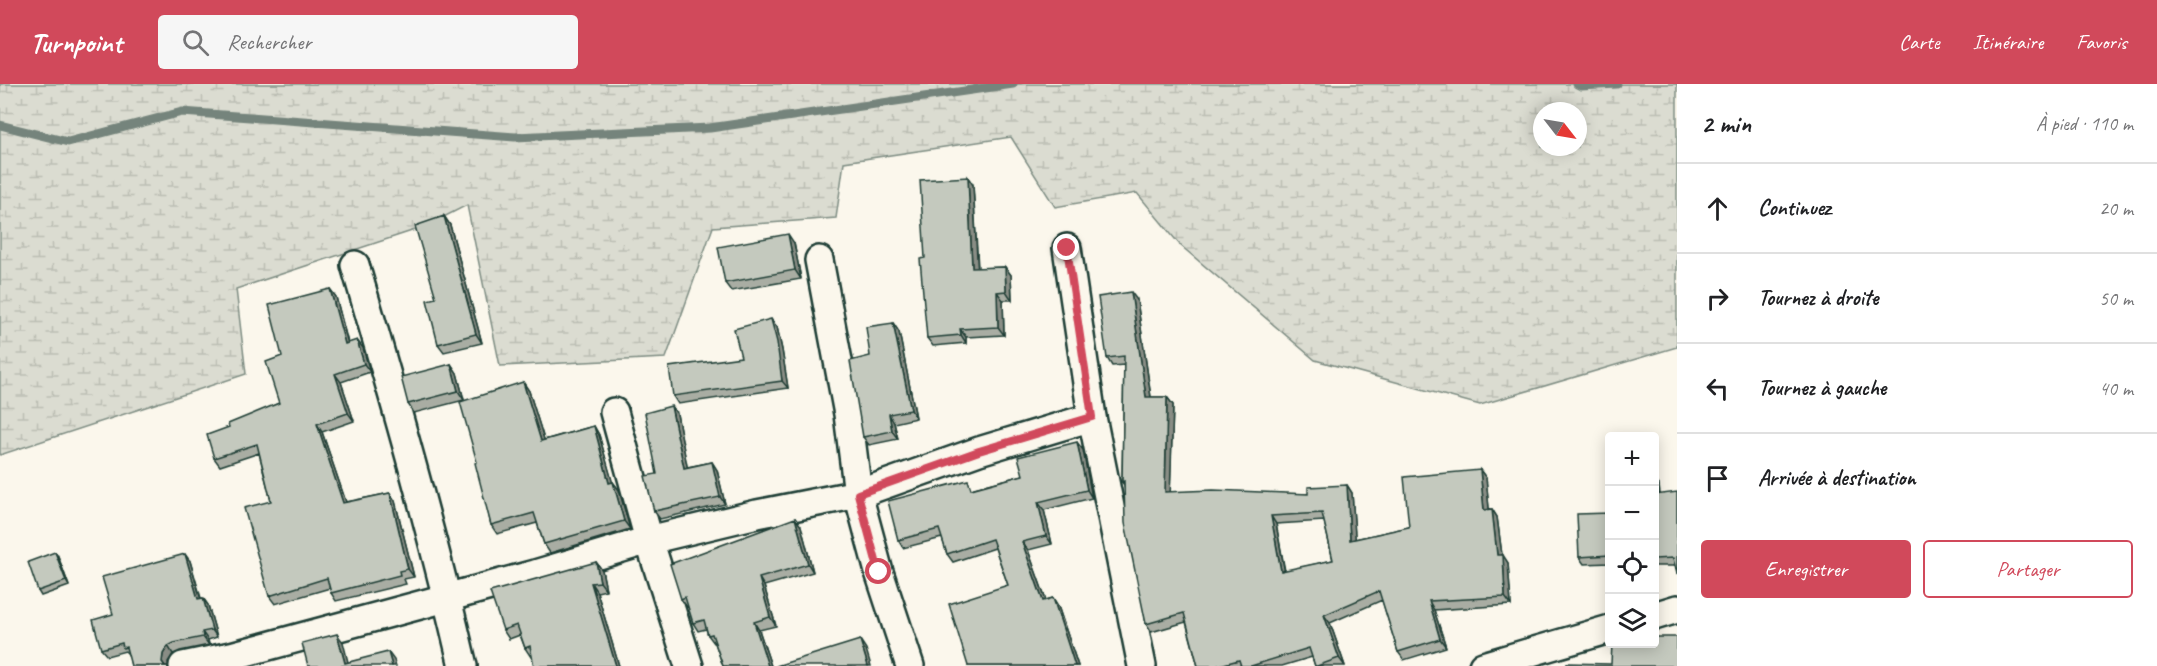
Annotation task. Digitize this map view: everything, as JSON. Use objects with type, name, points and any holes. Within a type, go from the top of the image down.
[{"type":"street","points":[[1067,248],[1092,417],[1142,666]]},
{"type":"street","points":[[819,260],[848,414],[858,494],[879,572],[910,666]]},
{"type":"street","points":[[355,265],[396,405],[448,597],[464,666]]},
{"type":"street","points":[[614,412],[649,540],[689,666]]},
{"type":"street","points":[[183,666],[233,661],[649,540],[758,514],[858,494],[979,451],[1092,417]]},
{"type":"street","points":[[1659,614],[1677,609]]},
{"type":"street","points":[[1483,666],[1519,661],[1605,631]]},
{"type":"green space","points":[[0,84],[1677,84],[1677,347],[1480,405],[1315,360],[1180,245],[1137,193],[1055,207],[1011,137],[844,162],[836,218],[713,227],[666,358],[500,366],[467,205],[424,227],[236,289],[246,374],[0,455]]},
{"type":"building","points":[[968,177],[972,268],[1005,267],[1006,291],[997,292],[998,327],[960,329],[961,335],[927,338],[920,259],[925,258],[920,180]]},
{"type":"building","points":[[444,216],[476,334],[438,344],[427,300],[436,298],[415,226]]},
{"type":"building","points":[[788,234],[795,270],[725,283],[718,247]]},
{"type":"building","points":[[330,289],[345,344],[357,340],[364,364],[335,374],[348,413],[317,424],[343,503],[390,493],[408,569],[399,571],[400,575],[331,593],[327,578],[269,596],[244,508],[271,501],[257,444],[214,458],[207,435],[279,403],[266,362],[282,356],[269,305]]},
{"type":"building","points":[[1131,292],[1146,397],[1167,397],[1165,492],[1213,490],[1308,494],[1308,487],[1347,485],[1350,540],[1409,527],[1404,477],[1480,470],[1484,510],[1492,509],[1497,555],[1503,555],[1505,597],[1429,601],[1440,639],[1398,652],[1379,591],[1324,615],[1339,658],[1315,666],[1309,648],[1251,666],[1241,666],[1239,660],[1216,666],[1198,666],[1184,613],[1146,624],[1125,523],[1124,481],[1122,482],[1124,356],[1107,358],[1098,297]],"holes":[[[1322,513],[1333,560],[1281,571],[1271,516]]]},
{"type":"building","points":[[771,319],[777,342],[782,381],[673,396],[669,367],[741,357],[734,329]]},
{"type":"building","points":[[893,323],[911,410],[889,414],[892,431],[863,437],[850,361],[870,356],[866,327]]},
{"type":"building","points":[[451,364],[458,391],[408,404],[401,377]]},
{"type":"building","points":[[523,382],[541,441],[594,426],[609,483],[613,482],[624,521],[544,544],[534,513],[491,525],[475,463],[477,462],[460,402]]},
{"type":"building","points":[[671,406],[684,468],[712,462],[720,497],[654,511],[645,476],[657,474],[645,413]]},
{"type":"building","points":[[1077,442],[1087,490],[1038,502],[1046,536],[1022,542],[1043,601],[1053,598],[1075,666],[968,666],[949,604],[1008,585],[992,539],[947,554],[939,529],[898,540],[888,501],[968,480],[971,489],[1023,475],[1018,457]]},
{"type":"building","points":[[1677,492],[1677,574],[1673,558],[1659,559],[1659,494]]},
{"type":"building","points":[[1605,513],[1605,555],[1579,557],[1577,514]]},
{"type":"building","points":[[795,518],[808,564],[759,578],[770,617],[754,622],[768,666],[723,666],[712,634],[708,635],[704,620],[693,623],[685,597],[681,599],[670,564]]},
{"type":"building","points":[[55,552],[66,581],[38,591],[28,562]]},
{"type":"building","points":[[185,554],[198,599],[203,598],[212,630],[202,632],[203,637],[168,646],[163,654],[162,662],[165,666],[131,666],[126,647],[123,648],[122,643],[101,649],[93,620],[113,614],[102,577]]},
{"type":"building","points":[[596,562],[600,582],[591,583],[616,666],[534,666],[530,646],[525,648],[517,625],[503,630],[490,592]]},
{"type":"building","points":[[337,634],[345,663],[388,652],[392,666],[308,666],[302,643]]},
{"type":"building","points":[[1659,637],[1677,637],[1677,666],[1567,666],[1567,663],[1611,664],[1612,648],[1659,648]]},
{"type":"building","points":[[860,640],[868,666],[776,666]]},
{"type":"waterway","points":[[0,125],[68,142],[182,112],[515,137],[710,128],[1013,84]]},
{"type":"waterway","points":[[1577,84],[1581,86],[1617,84]]},
{"type":"route","points":[[879,572],[858,494],[979,451],[1092,417],[1067,248]]}]
